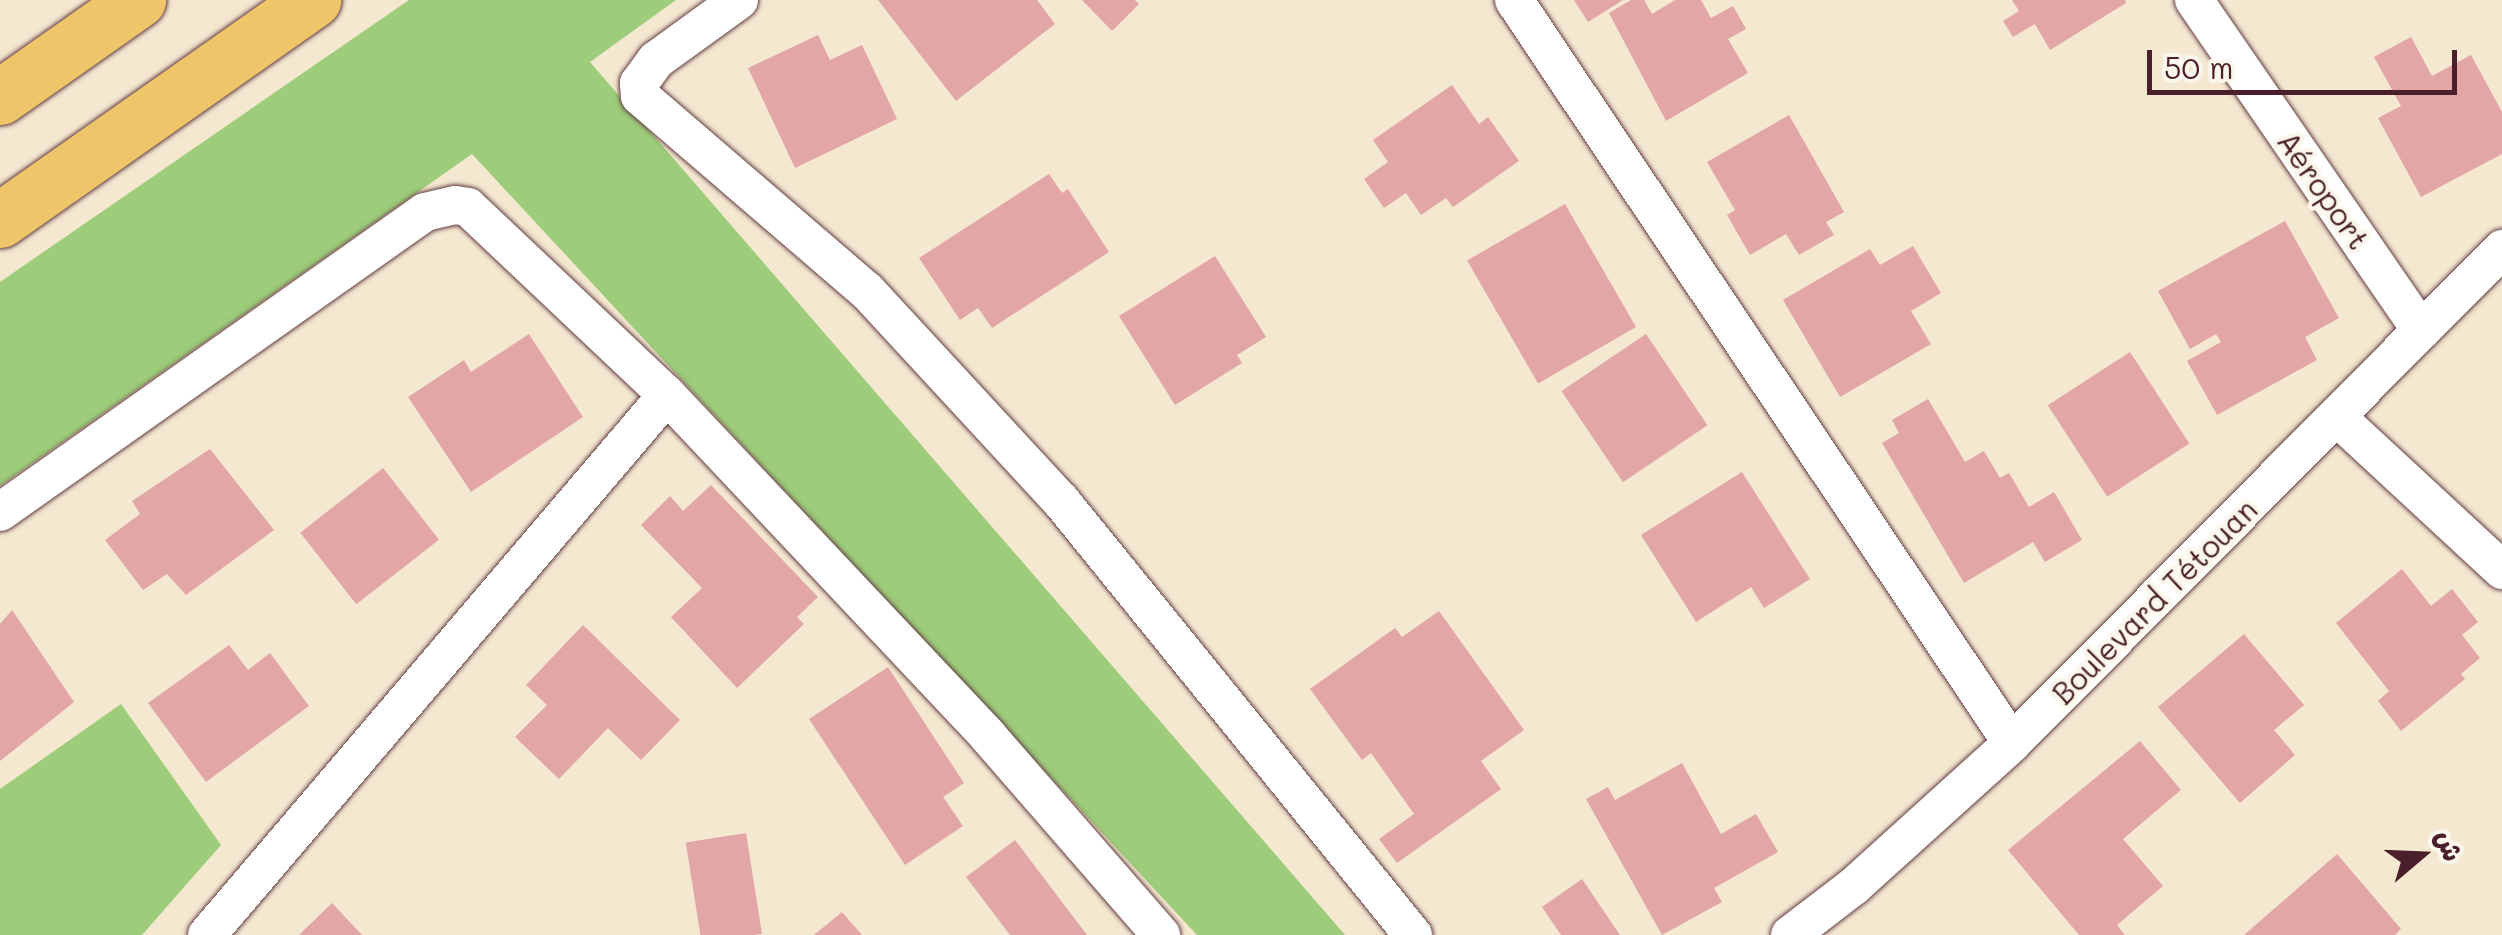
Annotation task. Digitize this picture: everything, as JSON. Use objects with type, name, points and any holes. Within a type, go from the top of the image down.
[{"type":"highway","points":[[0,96],[138,0]]},
{"type":"highway","points":[[0,220],[313,0]]},
{"type":"street","points":[[739,0],[656,60],[639,83],[640,96],[866,292],[1061,501],[1413,935]]},
{"type":"street","points":[[1514,0],[2012,742]]},
{"type":"street","name":"Aéroport","points":[[2194,0],[2421,330]]},
{"type":"street","points":[[0,512],[425,212],[438,207],[468,208],[480,215],[667,395],[988,736],[1161,935]]},
{"type":"street","name":"Boulevard Tétouan","points":[[1790,935],[1854,886],[2012,742],[2502,249]]},
{"type":"street","points":[[207,935],[667,395]]},
{"type":"street","points":[[2338,418],[2502,570]]},
{"type":"green space","points":[[409,0],[676,0],[590,62],[1345,935],[1197,935],[472,154],[0,486],[0,282]]},
{"type":"green space","points":[[121,704],[221,845],[142,935],[0,935],[0,789]]},
{"type":"building","points":[[878,0],[1037,0],[1055,24],[956,101]]},
{"type":"building","points":[[1082,0],[1135,0],[1139,4],[1112,31]]},
{"type":"building","points":[[1574,0],[1623,0],[1588,22]]},
{"type":"building","points":[[1631,0],[1644,0],[1652,14],[1675,0],[1701,0],[1711,18],[1733,6],[1746,29],[1728,39],[1748,73],[1666,121],[1609,13]]},
{"type":"building","points":[[2012,0],[2126,3],[2050,50],[2035,24],[2013,37],[2003,21],[2019,11]]},
{"type":"building","points":[[818,35],[830,60],[862,45],[897,119],[795,168],[748,68]]},
{"type":"building","points":[[2411,37],[2432,76],[2471,55],[2502,112],[2502,154],[2421,197],[2378,118],[2401,106],[2374,57]]},
{"type":"building","points":[[1452,85],[1479,124],[1488,117],[1519,161],[1453,207],[1446,198],[1421,215],[1406,193],[1384,208],[1364,179],[1388,162],[1373,140]]},
{"type":"building","points":[[1789,115],[1844,212],[1826,222],[1834,235],[1799,255],[1786,234],[1750,255],[1727,215],[1735,210],[1707,162]]},
{"type":"building","points":[[1049,174],[1062,193],[1068,189],[1109,252],[992,328],[978,308],[960,320],[919,258]]},
{"type":"building","points":[[1565,204],[1636,327],[1538,383],[1467,260]]},
{"type":"building","points":[[2285,221],[2339,318],[2305,337],[2317,360],[2217,415],[2187,361],[2221,342],[2216,334],[2190,349],[2158,291]]},
{"type":"building","points":[[1913,246],[1941,293],[1911,311],[1931,344],[1840,397],[1783,300],[1870,249],[1880,265]]},
{"type":"building","points":[[1215,256],[1266,337],[1237,355],[1242,363],[1175,405],[1119,316]]},
{"type":"building","points":[[529,334],[583,417],[471,492],[408,397],[464,360],[471,372]]},
{"type":"building","points":[[1646,334],[1708,425],[1623,482],[1561,391]]},
{"type":"building","points":[[2130,352],[2189,443],[2107,497],[2048,405]]},
{"type":"building","points":[[1928,399],[1965,462],[1984,451],[2000,478],[2009,473],[2029,507],[2054,492],[2082,540],[2045,562],[2033,542],[1964,583],[1882,443],[1899,433],[1892,420]]},
{"type":"building","points":[[210,449],[274,530],[186,595],[167,574],[143,590],[105,540],[140,514],[132,501]]},
{"type":"building","points":[[383,468],[439,540],[356,604],[300,533]]},
{"type":"building","points":[[1742,472],[1810,579],[1764,608],[1751,587],[1696,622],[1641,535]]},
{"type":"building","points":[[711,485],[818,597],[797,617],[804,624],[737,688],[671,617],[702,588],[641,525],[670,496],[683,511]]},
{"type":"building","points":[[2402,569],[2431,606],[2452,589],[2478,622],[2462,635],[2480,658],[2461,674],[2465,679],[2401,731],[2378,701],[2389,691],[2336,623]]},
{"type":"building","points":[[12,610],[74,702],[0,761],[0,624]]},
{"type":"building","points":[[1439,611],[1524,730],[1481,761],[1501,789],[1397,863],[1379,839],[1414,814],[1371,753],[1362,760],[1310,689],[1395,628],[1402,637]]},
{"type":"building","points":[[583,625],[680,720],[641,760],[608,728],[559,779],[515,737],[547,705],[526,685]]},
{"type":"building","points":[[2244,634],[2304,705],[2274,730],[2295,755],[2240,803],[2158,707]]},
{"type":"building","points":[[229,645],[248,670],[270,653],[309,706],[206,782],[148,703]]},
{"type":"building","points":[[888,667],[964,783],[943,797],[963,826],[905,865],[809,719]]},
{"type":"building","points":[[2140,741],[2181,790],[2123,839],[2163,886],[2117,925],[2125,935],[2079,935],[2008,850]]},
{"type":"building","points":[[1682,763],[1721,834],[1756,814],[1778,852],[1714,888],[1722,902],[1662,935],[1586,799],[1608,787],[1615,800]]},
{"type":"building","points":[[746,833],[762,934],[700,935],[686,843]]},
{"type":"building","points":[[1015,840],[1087,935],[1010,935],[966,877]]},
{"type":"building","points":[[2337,854],[2401,929],[2395,935],[2244,935]]},
{"type":"building","points":[[1582,879],[1620,935],[1561,935],[1542,907]]},
{"type":"building","points":[[332,903],[362,935],[299,935]]},
{"type":"building","points":[[842,912],[862,935],[814,935]]}]
